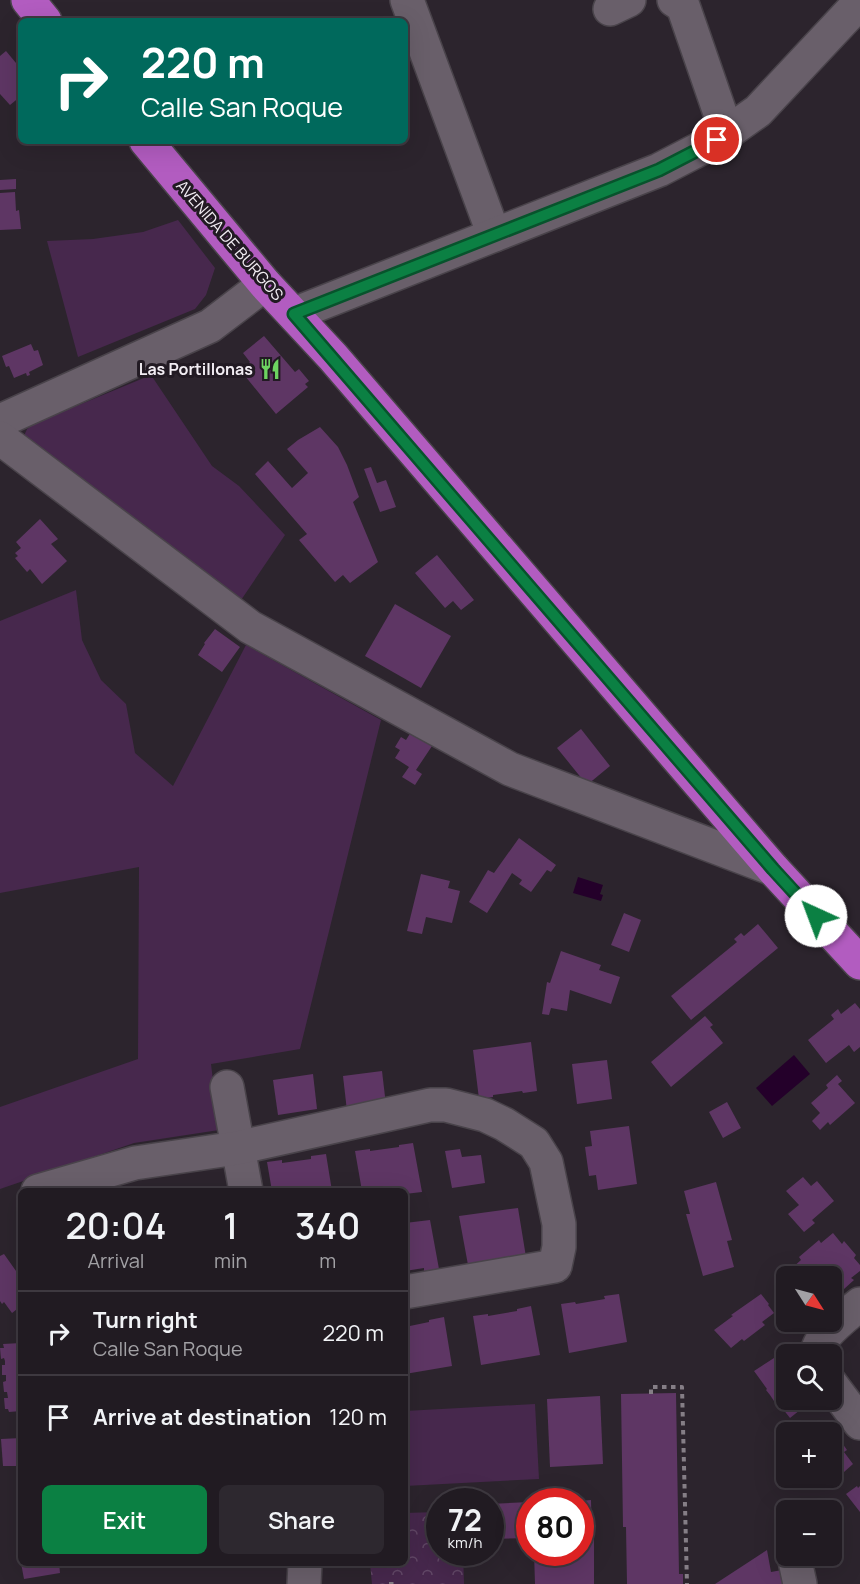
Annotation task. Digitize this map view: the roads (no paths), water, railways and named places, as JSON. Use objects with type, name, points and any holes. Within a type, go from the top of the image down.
[{"type":"highway","points":[[28,0],[43,18]]},
{"type":"highway","name":"AVENIDA DE BURGOS","points":[[148,144],[265,284],[294,314],[773,869],[860,963]]},
{"type":"street","points":[[407,0],[494,235]]},
{"type":"street","points":[[674,0],[683,6],[727,133]]},
{"type":"street","points":[[294,314],[659,170],[717,140],[758,111],[860,2]]},
{"type":"street","points":[[0,421],[210,326],[265,284]]},
{"type":"street","points":[[0,438],[250,627],[510,770],[773,869]]},
{"type":"street","points":[[228,1087],[245,1188]]},
{"type":"street","points":[[48,1188],[135,1163],[237,1148],[430,1105],[446,1105],[485,1115],[534,1143],[546,1162],[559,1224],[559,1247],[555,1266],[408,1291]]},
{"type":"street","points":[[819,1344],[860,1304]]},
{"type":"street","points":[[842,1399],[860,1423]]},
{"type":"street","points":[[303,1584],[304,1566]]},
{"type":"street","points":[[796,1566],[800,1584]]},
{"type":"place","name":"Las Portillonas","points":[[270,369]]}]
